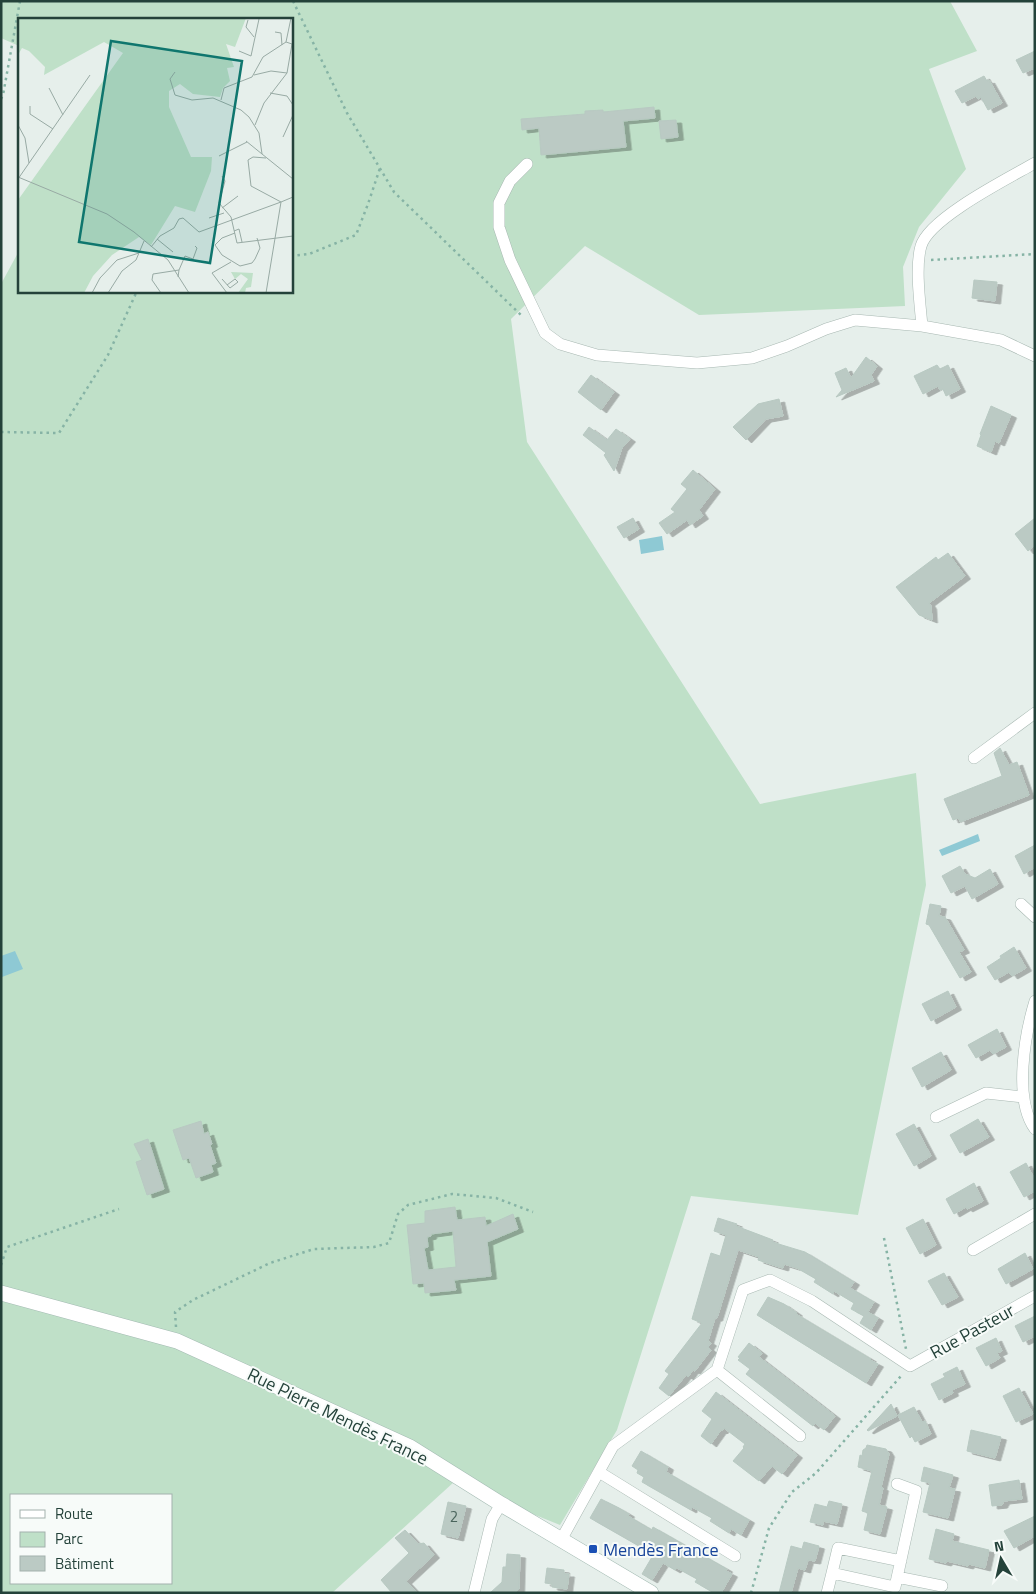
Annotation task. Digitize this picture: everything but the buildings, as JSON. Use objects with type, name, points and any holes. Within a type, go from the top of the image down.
[{"type":"street","points":[[922,326],[918,260],[921,244],[931,230],[966,202],[1035,163]]},
{"type":"street","points":[[526,164],[510,181],[499,203],[498,228],[510,260],[546,333],[560,344],[597,355],[697,363],[752,358],[787,346],[826,329],[856,320],[922,326],[1001,340],[1035,356]]},
{"type":"street","points":[[974,758],[1035,713]]},
{"type":"street","points":[[1021,904],[1035,917]]},
{"type":"street","points":[[1035,1001],[1023,1058],[1023,1097],[1029,1121],[1035,1129]]},
{"type":"street","points":[[936,1117],[986,1093],[1023,1097]]},
{"type":"street","points":[[972,1250],[1035,1214]]},
{"type":"street","points":[[561,1540],[613,1446],[717,1370],[743,1290],[770,1280],[812,1301],[910,1366]]},
{"type":"street","name":"Rue Pierre Mendès France","points":[[1,1293],[177,1341],[410,1446],[500,1504],[650,1593]]},
{"type":"street","name":"Rue Pasteur","points":[[910,1366],[1035,1296]]},
{"type":"street","points":[[717,1370],[800,1436]]},
{"type":"street","points":[[599,1472],[735,1556]]},
{"type":"street","points":[[832,1573],[895,1587],[916,1491],[897,1484]]},
{"type":"street","points":[[474,1593],[492,1519],[500,1504]]},
{"type":"street","points":[[827,1593],[838,1548],[901,1561]]},
{"type":"street","points":[[897,1577],[942,1586]]},
{"type":"path","points":[[1,99],[20,1]]},
{"type":"path","points":[[293,1],[346,113],[394,192],[526,320]]},
{"type":"path","points":[[292,256],[309,254],[356,235],[380,168]]},
{"type":"path","points":[[918,260],[1035,254]]},
{"type":"path","points":[[1,432],[59,433],[108,356],[137,292]]},
{"type":"path","points":[[177,1341],[175,1312],[193,1300],[270,1263],[314,1249],[374,1247],[389,1243],[398,1214],[408,1205],[452,1194],[496,1198],[533,1212]]},
{"type":"path","points":[[1,1265],[7,1247],[119,1209]]},
{"type":"path","points":[[752,1593],[769,1528],[792,1492],[816,1473],[910,1366],[884,1238]]},
{"type":"green space","points":[[1,1],[950,1],[977,51],[929,69],[966,169],[919,227],[903,267],[905,306],[699,315],[585,246],[511,319],[527,442],[760,804],[916,773],[926,885],[858,1215],[691,1196],[617,1430],[560,1525],[454,1482],[332,1593],[1,1593],[1,284],[18,253],[18,292],[292,292],[292,18],[18,18],[18,46],[1,38]]},
{"type":"water","points":[[662,536],[664,550],[641,554],[639,540]]},
{"type":"water","points":[[978,834],[980,841],[942,856],[939,850]]},
{"type":"water","points":[[15,951],[23,969],[2,977],[1,956]]},
{"type":"place","name":"Mendès France","points":[[593,1549]]}]
